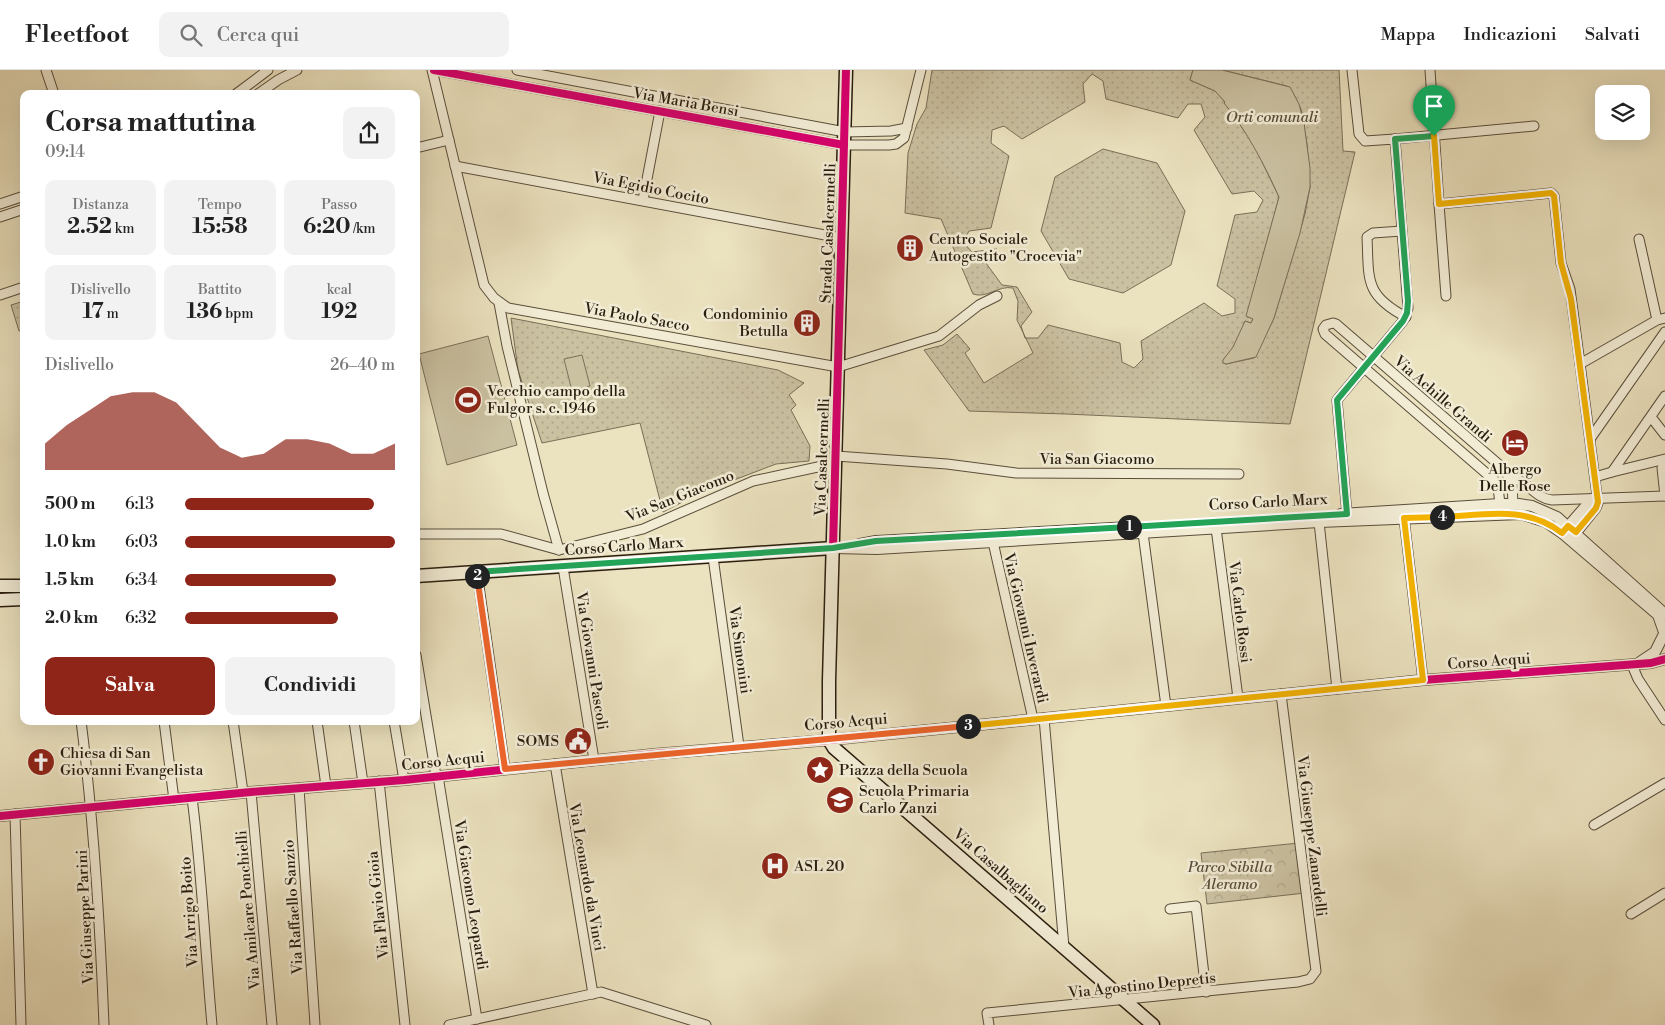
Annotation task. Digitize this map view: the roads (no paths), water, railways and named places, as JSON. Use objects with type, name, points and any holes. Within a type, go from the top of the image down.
[{"type":"main road","name":"Strada Casalcermelli","points":[[838,367],[846,70]]},
{"type":"main road","name":"Via Casalcermelli","points":[[829,740],[838,367]]},
{"type":"main road","name":"Corso Carlo Marx","points":[[420,576],[833,548]]},
{"type":"main road","points":[[0,586],[20,586]]},
{"type":"main road","points":[[0,600],[20,599]]},
{"type":"main road","name":"Via Casalbagliano","points":[[829,740],[834,748],[1153,1025]]},
{"type":"street","points":[[46,70],[53,90]]},
{"type":"street","points":[[241,90],[268,70]]},
{"type":"street","points":[[264,90],[297,70]]},
{"type":"street","points":[[433,70],[484,285],[499,303],[507,346],[542,493],[559,550]]},
{"type":"street","name":"Via Maria Bensi","points":[[433,70],[844,145],[896,144],[904,138],[907,128],[891,131],[844,132],[517,70]]},
{"type":"street","points":[[907,128],[921,70]]},
{"type":"street","points":[[1352,70],[1359,134],[1365,140],[1434,136],[1534,126]]},
{"type":"street","points":[[1430,70],[1446,296]]},
{"type":"street","points":[[643,200],[660,111]]},
{"type":"street","points":[[1347,514],[1337,400],[1406,317],[1408,301],[1395,139]]},
{"type":"street","points":[[420,147],[449,140]]},
{"type":"street","name":"Via Egidio Cocito","points":[[455,166],[842,238]]},
{"type":"street","points":[[1439,204],[1553,194],[1561,263],[1570,290],[1595,477],[1595,499],[1569,530]]},
{"type":"street","points":[[0,204],[20,197]]},
{"type":"street","points":[[0,217],[20,210]]},
{"type":"street","points":[[1402,230],[1373,233],[1367,237],[1369,275],[1372,289],[1390,308],[1406,317]]},
{"type":"street","points":[[1580,364],[1661,319],[1638,239]]},
{"type":"street","points":[[0,295],[20,288]]},
{"type":"street","name":"Via Paolo Sacco","points":[[499,303],[511,309],[838,367],[940,336],[979,305],[998,296]]},
{"type":"street","name":"Via Achille Grandi","points":[[1508,506],[1492,478],[1325,334],[1324,326],[1334,323],[1504,470],[1509,477],[1518,479],[1547,500],[1665,496]]},
{"type":"street","points":[[1590,440],[1665,332]]},
{"type":"street","points":[[1612,472],[1665,396]]},
{"type":"street","points":[[1650,417],[1665,435]]},
{"type":"street","name":"Via San Giacomo","points":[[420,534],[501,534],[559,550],[643,529],[753,481],[836,459],[937,463],[1016,473],[1239,474]]},
{"type":"street","points":[[1595,477],[1665,459]]},
{"type":"street","points":[[1665,463],[1662,468],[1665,496]]},
{"type":"street","points":[[1508,506],[1512,487],[1509,477]]},
{"type":"street","name":"Corso Carlo Marx","points":[[833,548],[877,549],[1404,518],[1508,506]]},
{"type":"street","name":"Corso Carlo Marx","points":[[833,548],[876,541],[1347,514],[1508,506],[1540,508],[1557,517],[1658,616],[1661,620],[1663,635],[1661,650],[1665,654]]},
{"type":"street","points":[[1404,518],[1423,680]]},
{"type":"street","points":[[1319,522],[1338,688]]},
{"type":"street","name":"Via Carlo Rossi","points":[[1216,528],[1238,698]]},
{"type":"street","name":"Corso Carlo Marx","points":[[1569,530],[1665,614]]},
{"type":"street","points":[[1143,533],[1166,706]]},
{"type":"street","name":"Via Giovanni Inverardi","points":[[993,542],[1033,719]]},
{"type":"street","name":"Via Simonini","points":[[713,557],[739,746]]},
{"type":"street","name":"Via Giovanni Pascoli","points":[[563,566],[594,760]]},
{"type":"street","points":[[476,572],[505,769]]},
{"type":"street","points":[[1663,635],[1657,650],[1650,657],[1632,665],[1638,679],[1665,720]]},
{"type":"street","name":"Corso Acqui","points":[[0,816],[247,792],[404,780],[739,746],[829,740],[1423,680],[1651,664],[1665,659]]},
{"type":"street","name":"Via Giacomo Leopardi","points":[[420,678],[477,1019]]},
{"type":"street","name":"Via Giuseppe Zanardelli","points":[[1281,694],[1316,971],[1310,979]]},
{"type":"street","name":"Via Giovanni Inverardi","points":[[1044,718],[1064,947]]},
{"type":"street","name":"Via Giuseppe Parini","points":[[81,725],[99,905],[104,1025]]},
{"type":"street","points":[[165,725],[174,800]]},
{"type":"street","name":"Via Amilcare Ponchielli","points":[[233,725],[247,792],[272,1025]]},
{"type":"street","points":[[318,725],[326,786]]},
{"type":"street","points":[[355,725],[363,783]]},
{"type":"street","points":[[395,725],[404,780]]},
{"type":"street","name":"Via Leonardo da Vinci","points":[[555,764],[593,994]]},
{"type":"street","name":"Via Flavio Gioia","points":[[379,781],[405,1025]]},
{"type":"street","points":[[1594,825],[1665,783]]},
{"type":"street","name":"Via Raffaello Sanzio","points":[[299,788],[315,1025]]},
{"type":"street","name":"Via Arrigo Boito","points":[[192,798],[212,1025]]},
{"type":"street","points":[[15,814],[21,1025]]},
{"type":"street","points":[[1631,914],[1665,893]]},
{"type":"street","points":[[1170,909],[1196,906],[1206,992]]},
{"type":"street","name":"Via Agostino Depretis","points":[[989,1025],[987,1013],[1125,1001],[1298,982],[1310,979]]},
{"type":"street","points":[[449,1025],[601,992],[706,1025]]},
{"type":"place","name":"Centro Sociale Autogestito \"Crocevia\"","points":[[910,248]]},
{"type":"place","name":"Condominio Betulla","points":[[807,323]]},
{"type":"place","name":"Vecchio campo della Fulgor s. c. 1946","points":[[468,400]]},
{"type":"place","name":"Albergo Delle Rose","points":[[1515,443]]},
{"type":"place","name":"SOMS","points":[[578,741]]},
{"type":"place","name":"Chiesa di San Giovanni Evangelista","points":[[41,762]]},
{"type":"place","name":"Piazza della Scuola","points":[[820,770]]},
{"type":"place","name":"Scuola Primaria Carlo Zanzi","points":[[840,800]]},
{"type":"place","name":"ASL 20","points":[[775,866]]},
{"type":"park label","name":"Orti comunali","points":[[1272,117]]},
{"type":"park label","name":"Parco Sibilla Aleramo","points":[[1230,876]]}]
